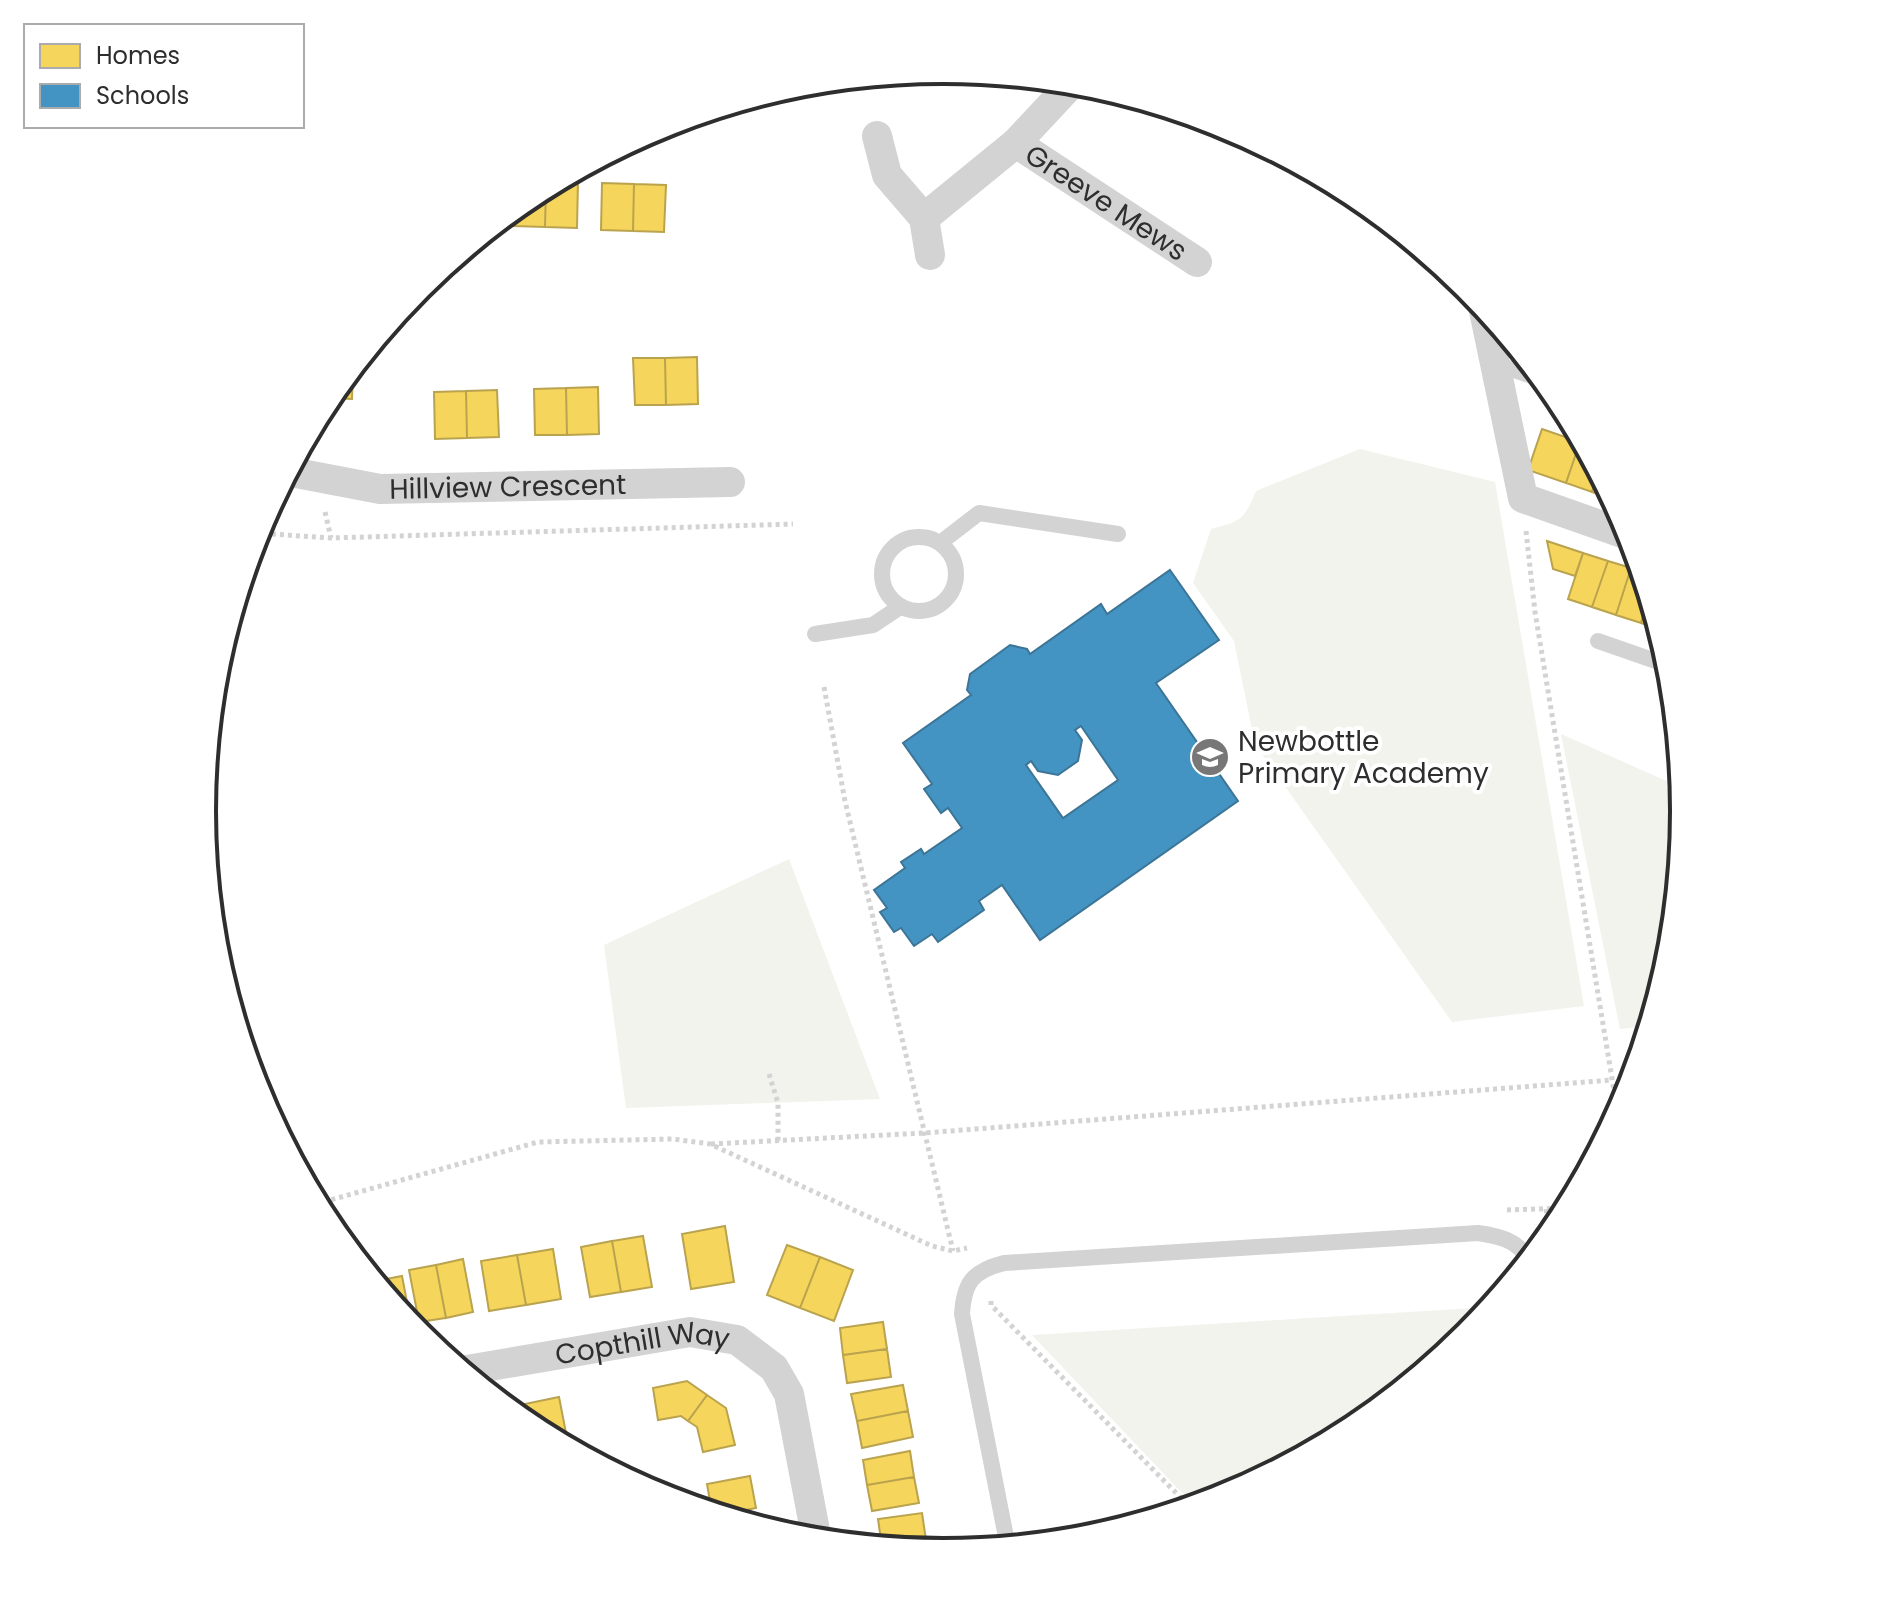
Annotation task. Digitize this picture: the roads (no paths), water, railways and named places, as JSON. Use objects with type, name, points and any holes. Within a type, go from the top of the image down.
[{"type":"street","name":"Greeve Mews","points":[[924,218],[1016,143],[1062,94]]},
{"type":"street","points":[[877,136],[887,175],[924,218],[930,255]]},
{"type":"street","name":"Greeve Mews","points":[[1016,143],[1197,262]]},
{"type":"street","points":[[1488,330],[1523,498],[1614,530]]},
{"type":"street","name":"Hillview Crescent","points":[[300,474],[380,489],[730,482]]},
{"type":"street","name":"Copthill Way","points":[[477,1370],[690,1332],[737,1340],[774,1368],[789,1394],[814,1527]]},
{"type":"lane","points":[[1496,364],[1523,373]]},
{"type":"lane","points":[[940,543],[979,513],[1118,534]]},
{"type":"lane","points":[[912,537],[940,543],[950,553],[955,566],[951,594],[928,611],[900,607],[889,597],[882,583],[882,568],[888,554],[898,543],[912,537]]},
{"type":"lane","points":[[815,634],[873,625],[900,607]]},
{"type":"lane","points":[[1598,641],[1655,661]]},
{"type":"lane","points":[[1006,1536],[962,1314],[967,1286],[985,1268],[1004,1263],[1478,1233],[1501,1236],[1517,1244],[1522,1251]]},
{"type":"place","name":"Newbottle Primary Academy","points":[[1210,757]]}]
